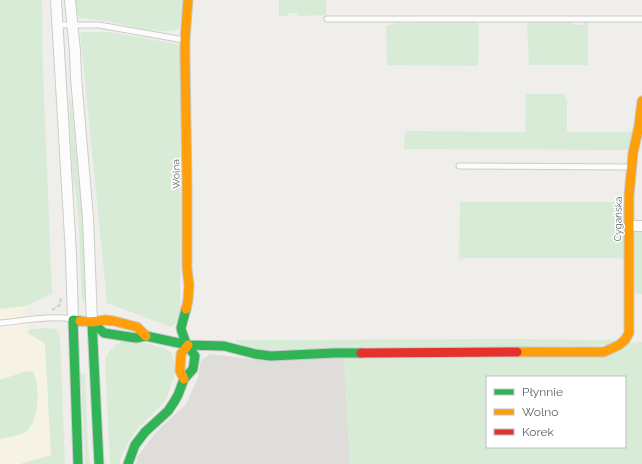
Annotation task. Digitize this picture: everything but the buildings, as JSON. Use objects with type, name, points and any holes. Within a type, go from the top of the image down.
[{"type":"street","points":[[56,0],[71,254],[78,464]]},
{"type":"street","points":[[70,0],[88,218],[99,464]]},
{"type":"street","name":"Wolna","points":[[128,464],[135,445],[145,432],[168,411],[174,402],[184,379],[193,369],[195,356],[181,331],[188,300],[189,285],[187,268],[185,40],[188,0]]},
{"type":"street","name":"Cygańska","points":[[188,345],[224,346],[255,354],[271,356],[334,353],[604,352],[610,350],[626,338],[629,332],[629,196],[632,167],[638,154],[642,101]]},
{"type":"street","points":[[629,226],[642,226]]},
{"type":"street","points":[[73,320],[92,322],[105,320],[114,321],[137,327],[146,336]]},
{"type":"street","points":[[92,322],[104,333],[136,338],[146,336],[188,345],[181,354],[180,371],[184,379]]},
{"type":"lane","points":[[327,19],[642,19]]},
{"type":"lane","points":[[57,25],[99,25],[185,40]]},
{"type":"lane","points":[[459,166],[632,167]]},
{"type":"lane","points":[[0,323],[53,318],[66,318],[73,320]]},
{"type":"shaded area","points":[[0,0],[42,0],[31,73],[52,294],[26,307],[28,333],[45,344],[52,464],[0,464]]},
{"type":"shaded area","points":[[210,354],[268,361],[344,356],[350,464],[136,464],[138,456],[156,432],[186,404],[198,378],[201,360]]},
{"type":"green space","points":[[0,0],[42,0],[43,72],[52,294],[26,306],[0,309]]},
{"type":"green space","points":[[74,0],[186,0],[179,29],[163,31],[80,18]]},
{"type":"green space","points":[[279,0],[326,0],[326,15],[297,16],[297,13],[289,13],[287,16],[279,16]]},
{"type":"green space","points":[[478,21],[478,66],[387,65],[386,26],[397,23]]},
{"type":"green space","points":[[527,22],[572,22],[574,25],[582,25],[585,22],[588,22],[588,65],[529,65]]},
{"type":"green space","points":[[80,32],[110,32],[181,45],[180,320],[171,327],[107,303]]},
{"type":"green space","points":[[526,94],[565,94],[565,99],[567,99],[567,132],[634,132],[629,150],[404,149],[405,131],[525,132]]},
{"type":"green space","points":[[69,98],[71,99],[82,211],[86,293],[84,302],[82,300],[77,202],[72,170]]},
{"type":"green space","points":[[460,202],[625,202],[625,261],[621,258],[465,258],[460,260]]},
{"type":"green space","points":[[642,229],[642,294],[635,294],[634,233],[637,230]]},
{"type":"green space","points":[[46,328],[56,329],[60,335],[65,464],[20,464],[51,455],[45,344],[28,333],[28,330]]},
{"type":"green space","points":[[237,339],[614,340],[610,346],[257,350],[236,342]]},
{"type":"green space","points":[[121,341],[141,342],[166,349],[171,353],[175,364],[175,371],[165,402],[140,426],[130,439],[119,464],[110,464],[105,359],[112,349]]},
{"type":"green space","points":[[642,342],[642,464],[350,464],[344,356],[474,355]]},
{"type":"green space","points":[[33,371],[37,385],[38,402],[31,426],[27,431],[21,434],[0,439],[0,379]]},
{"type":"green space","points":[[81,374],[85,374],[90,464],[85,464]]},
{"type":"traffic: fast","points":[[128,464],[135,445],[145,432],[168,411],[178,395],[184,379],[193,369],[195,356],[186,343],[181,328],[186,309]]},
{"type":"traffic: fast","points":[[78,464],[73,320],[80,321]]},
{"type":"traffic: fast","points":[[92,322],[104,333],[136,338],[146,336],[188,345],[224,346],[255,354],[271,356],[361,353]]},
{"type":"traffic: fast","points":[[92,322],[99,464]]},
{"type":"traffic: slow","points":[[186,309],[189,285],[187,268],[185,57],[188,0]]},
{"type":"traffic: slow","points":[[517,352],[604,352],[619,345],[625,340],[629,333],[629,196],[633,153],[639,126],[642,101]]},
{"type":"traffic: slow","points":[[80,321],[114,321],[137,327],[146,336]]},
{"type":"traffic: slow","points":[[184,379],[180,371],[181,354],[188,345]]},
{"type":"traffic: jam","points":[[361,353],[517,352]]}]
